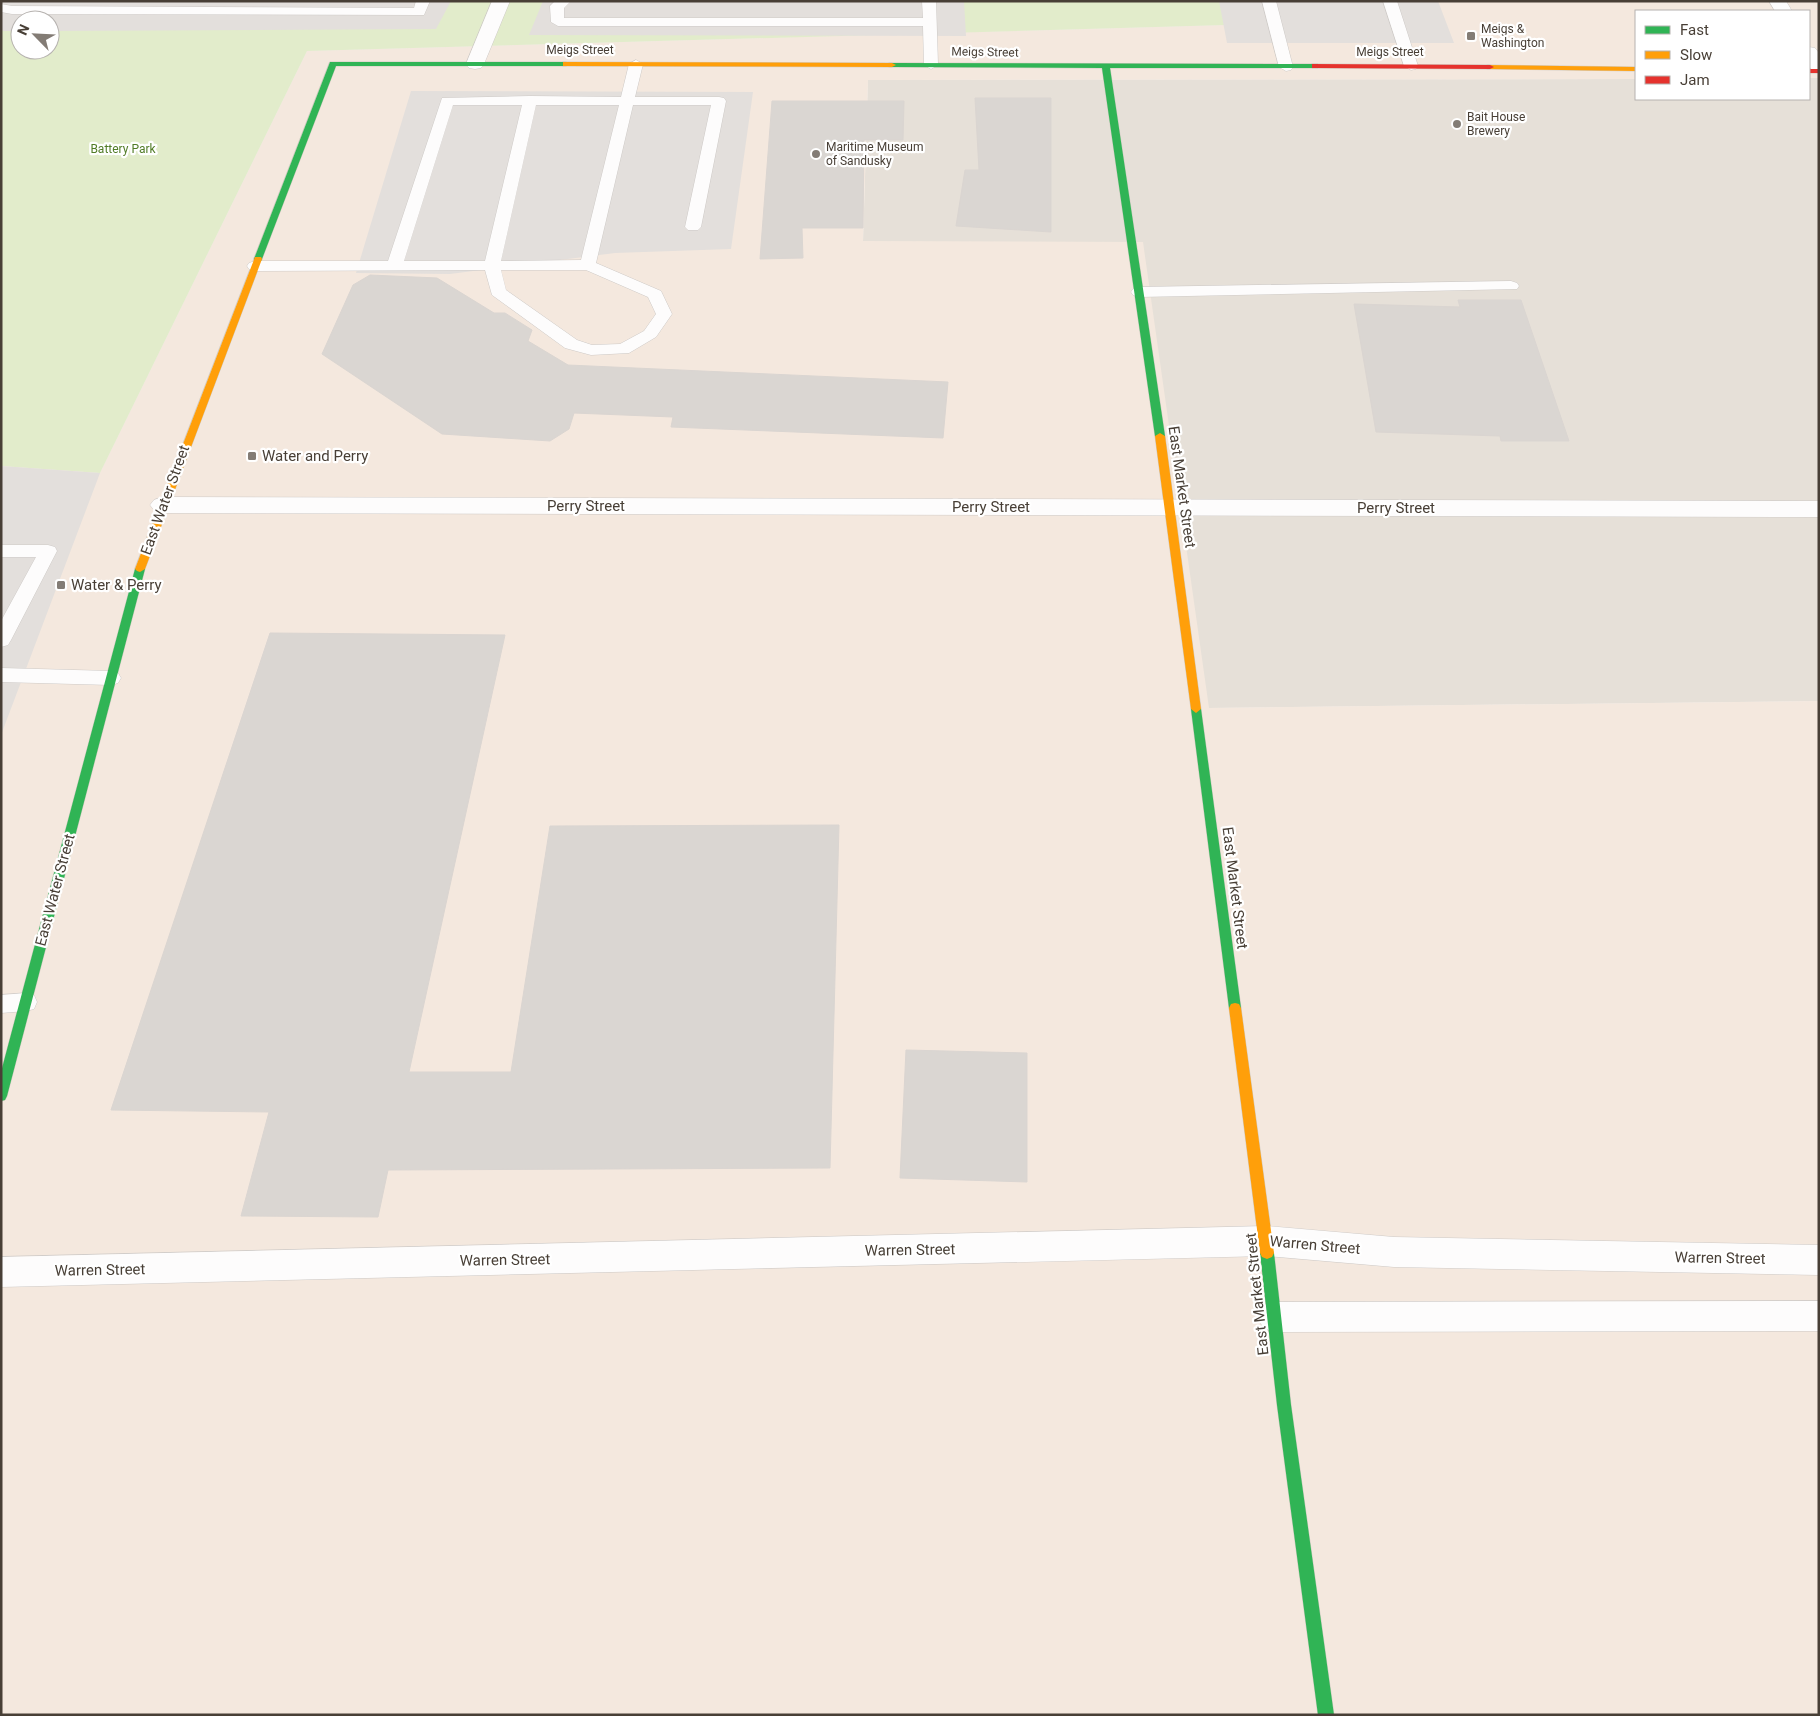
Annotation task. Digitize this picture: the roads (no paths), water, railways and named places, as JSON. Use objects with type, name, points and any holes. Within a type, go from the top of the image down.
[{"type":"street","points":[[475,64],[500,1]]},
{"type":"street","points":[[1810,54],[1819,70]]},
{"type":"street","name":"Meigs Street","points":[[333,64],[931,64],[1106,67],[1411,66],[1635,69]]},
{"type":"street","name":"East Water Street","points":[[1,1096],[142,564],[162,505],[333,64]]},
{"type":"street","name":"East Market Street","points":[[1106,67],[1170,508],[1266,1241],[1284,1405],[1326,1715]]},
{"type":"street","name":"Perry Street","points":[[162,505],[1819,509]]},
{"type":"street","name":"Warren Street","points":[[1,1272],[1266,1241],[1394,1252],[1819,1260]]},
{"type":"street","points":[[1275,1317],[1819,1316]]},
{"type":"lane","points":[[1,8],[12,10],[419,12],[423,1]]},
{"type":"lane","points":[[566,1],[557,6],[558,22],[930,22]]},
{"type":"lane","points":[[929,1],[931,64]]},
{"type":"lane","points":[[1269,1],[1286,67]]},
{"type":"lane","points":[[1390,1],[1411,66]]},
{"type":"lane","points":[[588,265],[636,64]]},
{"type":"lane","points":[[255,266],[492,266],[588,265],[654,294],[664,314],[650,334],[623,349],[591,350],[571,344],[498,292],[492,266],[530,100]]},
{"type":"lane","points":[[394,266],[447,101],[719,101],[693,227]]},
{"type":"lane","points":[[1139,292],[1511,286]]},
{"type":"lane","points":[[1,551],[48,551],[1,640]]},
{"type":"lane","points":[[1,675],[111,678]]},
{"type":"lane","points":[[1,1004],[26,1002]]},
{"type":"place","name":"Meigs & Washington","points":[[1471,36]]},
{"type":"place","name":"Bait House Brewery","points":[[1457,124]]},
{"type":"place","name":"Maritime Museum of Sandusky","points":[[816,154]]},
{"type":"place","name":"Water and Perry","points":[[252,456]]},
{"type":"place","name":"Water & Perry","points":[[61,585]]},
{"type":"park label","name":"Battery Park","points":[[123,149]]}]
